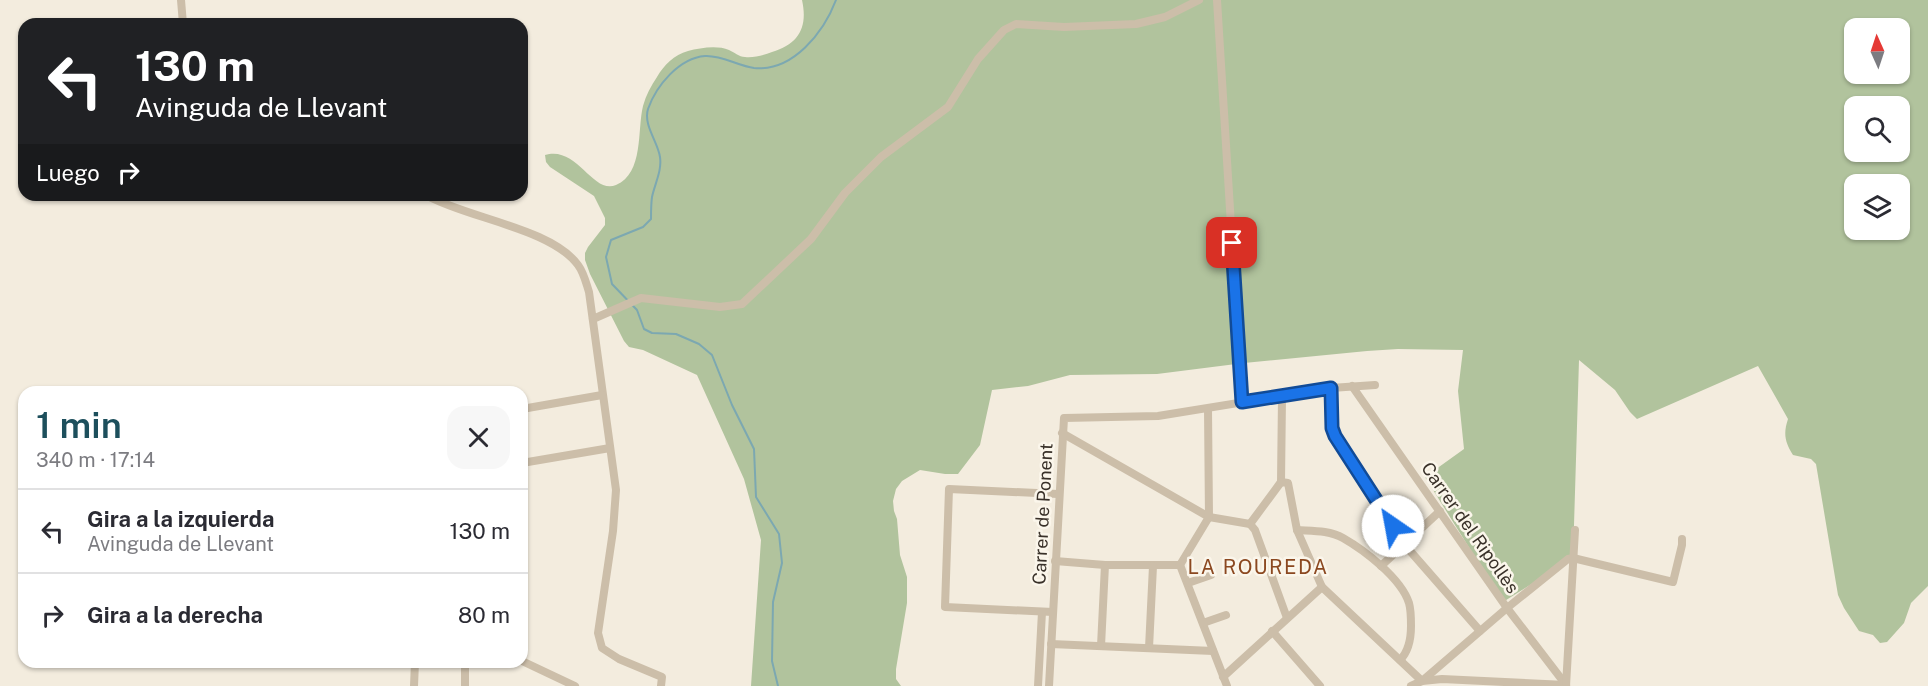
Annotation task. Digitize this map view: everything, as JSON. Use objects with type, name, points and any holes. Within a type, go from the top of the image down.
[{"type":"street","points":[[181,0],[182,18]]},
{"type":"street","points":[[592,319],[641,298],[720,307],[742,304],[811,239],[845,193],[881,157],[948,107],[978,59],[995,39],[1010,27],[1016,24],[1064,27],[1136,24],[1165,17],[1199,0]]},
{"type":"street","points":[[1217,0],[1242,402]]},
{"type":"street","points":[[442,201],[526,232],[565,252],[579,266],[585,279],[595,333],[616,490],[614,521],[598,633],[602,648],[619,659],[662,677],[661,686]]},
{"type":"street","points":[[1180,565],[1209,516],[1208,409],[1331,388],[1375,385]]},
{"type":"street","name":"Carrer del Ripollès","points":[[1352,386],[1507,608],[1566,686]]},
{"type":"street","points":[[1331,388],[1332,428],[1335,436],[1404,544],[1480,632]]},
{"type":"street","points":[[528,408],[602,395]]},
{"type":"street","points":[[1250,524],[1281,482],[1282,397]]},
{"type":"street","name":"Carrer de Ponent","points":[[1049,686],[1064,418],[1158,416],[1208,409]]},
{"type":"street","points":[[1062,433],[1209,516],[1250,524],[1255,530],[1287,618]]},
{"type":"street","points":[[528,462],[610,448]]},
{"type":"street","points":[[1281,482],[1288,483],[1297,530],[1322,587],[1422,681],[1442,679],[1566,686],[1575,530]]},
{"type":"street","points":[[1042,612],[945,607],[949,489],[1058,494]]},
{"type":"street","points":[[1381,566],[1440,511]]},
{"type":"street","points":[[1297,530],[1330,533],[1342,538],[1381,566],[1398,584],[1408,602],[1411,635],[1406,654],[1400,660]]},
{"type":"street","points":[[1411,686],[1422,681],[1568,559],[1573,558],[1673,582],[1682,539]]},
{"type":"street","points":[[1055,561],[1153,566],[1180,565]]},
{"type":"street","points":[[1101,646],[1105,564]]},
{"type":"street","points":[[1180,565],[1227,686]]},
{"type":"street","points":[[1149,648],[1153,566]]},
{"type":"street","points":[[1188,583],[1211,575]]},
{"type":"street","points":[[1223,677],[1322,587]]},
{"type":"street","name":"Carrer de Ponent","points":[[1038,686],[1042,612],[1053,612]]},
{"type":"street","points":[[1203,622],[1226,615]]},
{"type":"street","points":[[1272,631],[1320,686]]},
{"type":"street","points":[[1051,644],[1213,651]]},
{"type":"street","points":[[528,664],[576,686]]},
{"type":"street","points":[[414,686],[415,668]]},
{"type":"street","points":[[465,668],[465,686]]},
{"type":"green space","points":[[802,0],[1928,0],[1928,586],[1911,603],[1904,623],[1887,642],[1880,643],[1873,635],[1859,631],[1838,595],[1816,464],[1811,459],[1793,455],[1786,438],[1788,419],[1758,366],[1637,419],[1615,390],[1579,360],[1573,558],[1503,602],[1425,477],[1464,449],[1458,391],[1463,350],[1398,349],[1244,363],[1157,374],[1070,375],[1028,386],[992,390],[980,445],[958,474],[920,470],[902,481],[896,489],[893,501],[894,511],[897,519],[900,555],[907,577],[907,603],[896,669],[896,679],[901,686],[751,686],[761,540],[744,479],[697,375],[643,350],[629,347],[624,341],[585,260],[588,247],[605,225],[605,218],[594,196],[550,167],[545,155],[556,154],[566,157],[600,183],[608,186],[616,185],[631,171],[638,150],[644,102],[655,80],[670,61],[683,53],[703,48],[724,48],[748,57],[781,49],[795,39],[804,18]]},
{"type":"waterway","points":[[778,686],[772,661],[773,602],[782,563],[779,534],[756,497],[754,449],[732,405],[712,355],[699,344],[676,334],[652,333],[644,329],[637,310],[612,284],[606,257],[611,240],[643,227],[651,219],[652,197],[660,162],[659,151],[649,127],[647,115],[657,91],[670,75],[686,62],[705,56],[718,57],[754,68],[768,68],[782,64],[794,57],[815,37],[824,25],[836,0]]},
{"type":"district","name":"LA ROUREDA","points":[[1258,567]]},
{"type":"route","points":[[1232,243],[1242,402],[1331,388],[1332,428],[1335,436],[1393,526]]}]
